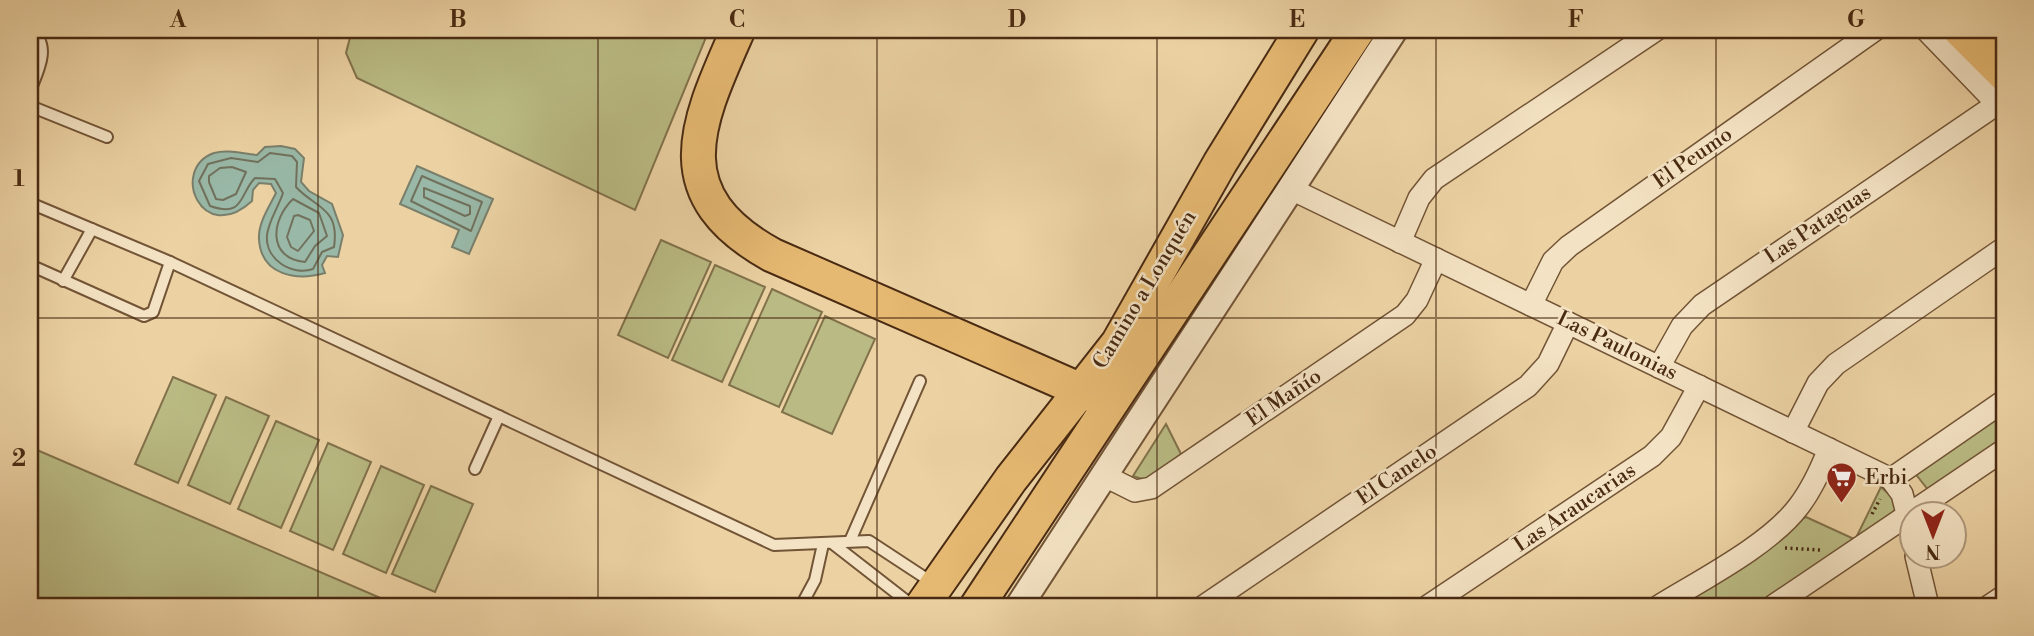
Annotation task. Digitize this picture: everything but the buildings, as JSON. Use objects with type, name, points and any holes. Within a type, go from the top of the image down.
[{"type":"highway","points":[[1987,30],[2004,54]]},
{"type":"main road","points":[[738,30],[704,108],[698,142],[704,188],[714,208],[729,226],[772,255],[1097,397]]},
{"type":"main road","name":"Camino a Lonquén","points":[[923,599],[1011,479],[1097,397],[1118,343],[1220,163],[1302,30]]},
{"type":"main road","name":"Camino a Lonquén","points":[[977,606],[1097,397],[1358,30]]},
{"type":"main road","points":[[1960,30],[2002,96]]},
{"type":"street","points":[[1019,606],[1394,30]]},
{"type":"street","points":[[1400,242],[1419,198],[1434,178],[1656,30]]},
{"type":"street","name":"El Peumo","points":[[1531,305],[1553,261],[1569,246],[1875,30]]},
{"type":"street","points":[[1926,30],[2002,96]]},
{"type":"street","name":"Las Pataguas","points":[[1659,367],[1682,326],[1712,298],[2002,96]]},
{"type":"street","name":"Las Paulonias","points":[[1289,188],[1891,479]]},
{"type":"street","points":[[1793,432],[1818,383],[1836,364],[2004,248]]},
{"type":"street","name":"El Mañío","points":[[1105,476],[1130,489],[1151,488],[1405,315],[1417,300],[1436,259]]},
{"type":"street","name":"El Canelo","points":[[1203,606],[1528,386],[1548,364],[1568,323]]},
{"type":"street","name":"Las Araucarias","points":[[1428,606],[1651,456],[1671,437],[1699,386]]},
{"type":"street","points":[[1904,500],[1891,479],[2004,401]]},
{"type":"street","points":[[1659,606],[1769,535],[1798,508],[1814,485],[1829,449]]},
{"type":"street","points":[[1941,500],[2004,450]]},
{"type":"street","points":[[1773,606],[1898,532]]},
{"type":"street","points":[[1920,570],[1928,606]]},
{"type":"street","points":[[1989,606],[2004,596]]},
{"type":"lane","points":[[30,31],[36,34],[42,47],[42,60],[30,91]]},
{"type":"lane","points":[[30,106],[107,138]]},
{"type":"lane","points":[[30,204],[170,262],[774,545],[869,541],[923,599]]},
{"type":"lane","points":[[63,281],[92,229]]},
{"type":"lane","points":[[30,265],[144,316],[153,313],[170,262]]},
{"type":"lane","points":[[850,541],[920,381]]},
{"type":"lane","points":[[475,469],[499,416]]},
{"type":"lane","points":[[828,544],[923,599]]},
{"type":"lane","points":[[802,606],[828,544]]},
{"type":"green space","points":[[352,30],[709,30],[635,210],[357,78],[346,53]]},
{"type":"green space","points":[[661,240],[711,262],[668,358],[618,335]]},
{"type":"green space","points":[[715,265],[765,287],[722,382],[672,360]]},
{"type":"green space","points":[[772,289],[822,312],[779,407],[729,385]]},
{"type":"green space","points":[[825,316],[875,339],[832,434],[782,412]]},
{"type":"green space","points":[[173,377],[216,395],[178,483],[135,464]]},
{"type":"green space","points":[[226,397],[269,416],[230,504],[188,485]]},
{"type":"green space","points":[[2004,412],[2004,438],[1929,491],[1914,472]]},
{"type":"green space","points":[[276,421],[319,440],[281,528],[238,509]]},
{"type":"green space","points":[[1166,424],[1181,454],[1148,481],[1133,476]]},
{"type":"green space","points":[[328,443],[371,462],[333,550],[290,531]]},
{"type":"green space","points":[[30,447],[399,606],[30,606]]},
{"type":"green space","points":[[381,466],[424,485],[386,573],[343,554]]},
{"type":"green space","points":[[431,486],[473,504],[435,592],[392,574]]},
{"type":"green space","points":[[1881,487],[1891,496],[1898,511],[1852,546]]},
{"type":"green space","points":[[1806,517],[1854,539],[1758,606],[1665,606],[1784,528]]},
{"type":"water","points":[[265,147],[295,149],[304,158],[301,182],[309,191],[332,204],[343,235],[338,257],[327,256],[322,265],[325,273],[292,276],[273,268],[266,261],[261,251],[259,233],[264,215],[276,193],[271,184],[259,183],[253,190],[252,201],[234,213],[219,215],[206,210],[197,200],[193,187],[194,174],[201,162],[214,153],[257,155]]},
{"type":"water","points":[[417,166],[493,199],[469,254],[452,247],[459,230],[400,204]]},
{"type":"place","name":"Erbi","points":[[1842,505]]}]
